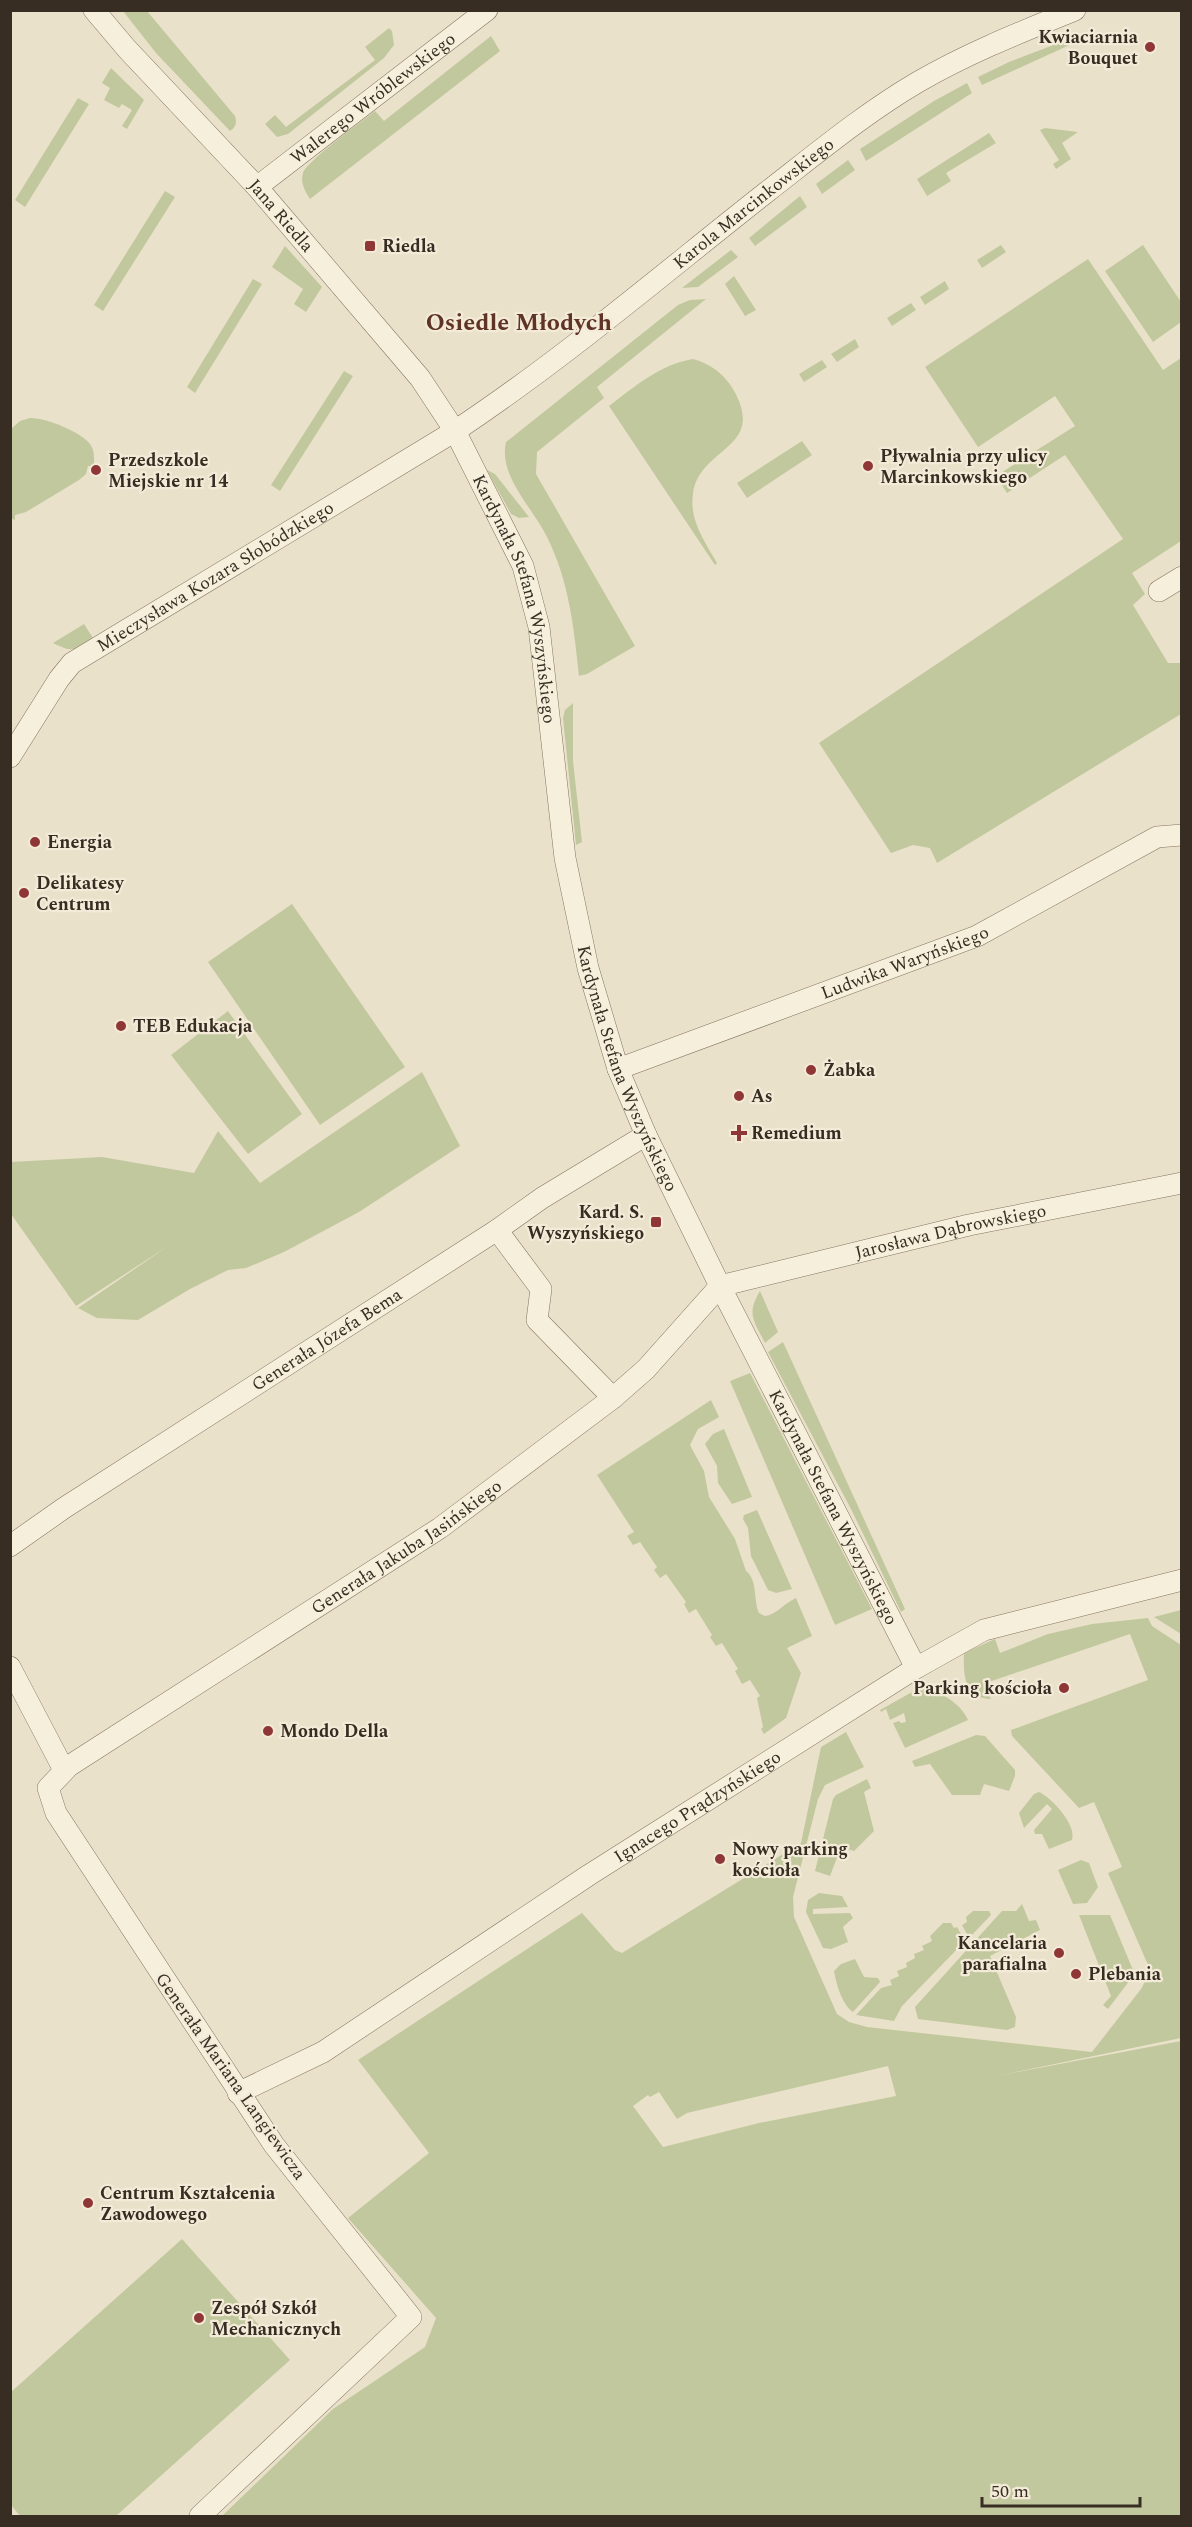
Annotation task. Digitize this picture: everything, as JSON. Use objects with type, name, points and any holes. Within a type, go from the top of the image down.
[{"type":"street","name":"Jana Riedla","points":[[94,10],[127,50],[258,187],[420,378],[455,431]]},
{"type":"street","name":"Walerego Wróblewskiego","points":[[258,187],[487,10]]},
{"type":"street","name":"Karola Marcinkowskiego","points":[[455,431],[497,404],[593,332],[839,136],[885,104],[917,83],[982,48],[1075,10]]},
{"type":"street","name":"Mieczysława Kozara Słobódzkiego","points":[[10,757],[59,679],[72,663],[455,431]]},
{"type":"street","name":"Kardynała Stefana Wyszyńskiego","points":[[455,431],[523,566],[539,627],[566,858],[588,968],[618,1069],[646,1135],[720,1286],[916,1668]]},
{"type":"street","points":[[1159,591],[1182,577]]},
{"type":"street","name":"Ludwika Waryńskiego","points":[[618,1069],[977,936],[1156,837],[1182,835]]},
{"type":"street","name":"Generała Józefa Bema","points":[[10,1546],[64,1508],[497,1230],[542,1198],[646,1135]]},
{"type":"street","name":"Jarosława Dąbrowskiego","points":[[720,1286],[969,1225],[1182,1183]]},
{"type":"street","points":[[497,1230],[541,1289],[537,1320],[613,1398]]},
{"type":"street","name":"Generała Jakuba Jasińskiego","points":[[64,1770],[440,1528],[613,1398],[646,1369],[720,1286]]},
{"type":"street","name":"Ignacego Prądzyńskiego","points":[[238,2093],[323,2052],[589,1875],[916,1668],[984,1630],[1182,1580]]},
{"type":"street","points":[[10,1667],[64,1770]]},
{"type":"street","name":"Generała Mariana Langiewicza","points":[[64,1770],[48,1788],[56,1812],[274,2145],[411,2317],[200,2517]]},
{"type":"green space","points":[[123,11],[147,11],[235,116],[235,125],[230,131],[156,53]]},
{"type":"green space","points":[[389,28],[392,31],[394,45],[384,58],[288,134],[277,137],[265,124],[275,115],[286,127],[375,60],[365,47]]},
{"type":"green space","points":[[491,36],[500,51],[310,199],[302,177],[314,159],[375,111],[384,121]]},
{"type":"green space","points":[[1072,38],[1074,43],[982,85],[978,77],[1009,62]]},
{"type":"green space","points":[[111,68],[144,100],[127,129],[122,126],[132,110],[122,104],[119,108],[104,100],[110,88],[102,83]]},
{"type":"green space","points":[[967,83],[972,93],[866,161],[860,149],[934,101]]},
{"type":"green space","points":[[78,98],[89,104],[25,207],[15,200]]},
{"type":"green space","points":[[1045,128],[1078,132],[1062,143],[1071,159],[1056,169],[1053,164],[1059,160],[1040,130]]},
{"type":"green space","points":[[989,133],[996,143],[946,173],[951,181],[927,196],[917,179]]},
{"type":"green space","points":[[848,160],[855,170],[822,194],[816,184]]},
{"type":"green space","points":[[165,191],[175,197],[103,311],[94,305]]},
{"type":"green space","points":[[800,196],[807,207],[755,246],[749,238]]},
{"type":"green space","points":[[1001,245],[1006,252],[982,268],[977,260]]},
{"type":"green space","points":[[1143,245],[1181,302],[1181,322],[1153,342],[1105,271]]},
{"type":"green space","points":[[285,246],[322,287],[306,312],[294,304],[303,289],[272,267]]},
{"type":"green space","points":[[731,250],[738,257],[698,287],[682,288]]},
{"type":"green space","points":[[1088,259],[1163,370],[1181,358],[1181,541],[1132,573],[1145,594],[1133,605],[1168,663],[1181,663],[1181,714],[937,863],[930,848],[913,845],[891,853],[819,743],[1123,539],[1065,455],[1007,493],[996,476],[1075,426],[1055,396],[978,447],[925,367]]},
{"type":"green space","points":[[734,276],[756,310],[745,316],[725,284]]},
{"type":"green space","points":[[253,279],[262,284],[195,393],[187,387]]},
{"type":"green space","points":[[945,281],[949,289],[925,305],[920,297]]},
{"type":"green space","points":[[706,299],[597,387],[604,398],[537,452],[536,474],[635,646],[587,674],[579,676],[572,623],[561,571],[547,537],[512,479],[505,455],[506,442],[678,305],[690,300]]},
{"type":"green space","points":[[911,303],[916,310],[892,326],[887,318]]},
{"type":"green space","points":[[855,339],[859,347],[837,362],[831,354]]},
{"type":"green space","points":[[693,359],[716,370],[725,379],[733,389],[742,409],[742,424],[737,436],[707,466],[698,478],[693,494],[693,513],[703,539],[717,563],[715,565],[609,406],[659,371]]},
{"type":"green space","points":[[822,360],[827,367],[804,382],[799,374]]},
{"type":"green space","points":[[344,371],[353,376],[280,491],[271,485]]},
{"type":"green space","points":[[30,418],[53,423],[85,439],[93,449],[94,467],[88,466],[86,474],[79,480],[26,512],[15,515],[15,520],[10,518],[11,429],[20,421]]},
{"type":"green space","points":[[802,441],[812,455],[747,498],[737,483]]},
{"type":"green space","points":[[487,470],[495,474],[529,517],[519,518],[511,514]]},
{"type":"green space","points":[[84,624],[93,638],[82,646],[70,649],[53,643]]},
{"type":"green space","points":[[573,703],[573,761],[582,842],[576,845],[563,718],[565,710]]},
{"type":"green space","points":[[292,904],[405,1067],[320,1125],[208,962]]},
{"type":"green space","points":[[228,1011],[302,1114],[248,1154],[171,1055]]},
{"type":"green space","points":[[422,1072],[460,1146],[359,1212],[284,1252],[246,1268],[228,1270],[190,1289],[138,1320],[97,1318],[78,1308],[168,1246],[76,1306],[11,1214],[11,1162],[102,1157],[194,1173],[218,1131],[260,1183]]},
{"type":"green space","points":[[760,1291],[778,1332],[765,1343],[753,1317],[753,1306]]},
{"type":"green space","points":[[783,1342],[905,1609],[901,1612],[852,1511],[768,1352]]},
{"type":"green space","points":[[750,1373],[872,1609],[835,1625],[730,1381]]},
{"type":"green space","points":[[711,1400],[719,1417],[698,1429],[690,1445],[704,1471],[709,1497],[735,1539],[746,1571],[754,1585],[759,1613],[769,1615],[796,1598],[812,1636],[787,1648],[801,1673],[786,1718],[764,1734],[761,1729],[763,1727],[757,1698],[760,1696],[750,1680],[742,1684],[735,1671],[738,1669],[722,1643],[716,1646],[696,1609],[689,1613],[684,1604],[686,1602],[666,1574],[660,1578],[654,1570],[657,1567],[640,1542],[633,1545],[627,1536],[634,1532],[597,1475]]},
{"type":"green space","points":[[724,1429],[752,1497],[732,1504],[718,1483],[717,1466],[705,1444],[713,1434]]},
{"type":"green space","points":[[757,1510],[792,1589],[776,1593],[768,1590],[751,1556],[748,1528],[743,1519],[744,1515]]},
{"type":"green space","points":[[1181,1610],[1181,1634],[1154,1617]]},
{"type":"green space","points":[[1148,1618],[1152,1626],[1181,1645],[1181,2038],[996,2076],[1181,2041],[1181,2516],[222,2516],[333,2409],[425,2347],[436,2318],[348,2218],[429,2153],[358,2060],[582,1913],[615,1950],[622,1953],[801,1843],[821,1747],[846,1732],[864,1767],[825,1785],[818,1799],[793,1897],[794,1917],[837,2014],[849,2022],[867,2027],[1092,2052],[1141,1989],[1148,1976],[1148,1965],[1108,1873],[1122,1867],[1094,1802],[1079,1808],[1012,1736],[1011,1730],[1148,1680],[1130,1634],[983,1684],[991,1699],[975,1695],[970,1690],[965,1677],[964,1653],[995,1639],[1000,1653],[1048,1634],[1092,1624]],"holes":[[[888,2066],[896,2096],[759,2123],[663,2147],[633,2106],[648,2095],[650,2097],[659,2092],[677,2119],[687,2113]]]},
{"type":"green space","points":[[921,1687],[948,1698],[960,1708],[968,1720],[905,1748],[893,1723],[906,1722],[904,1713],[890,1720],[886,1709],[881,1712],[880,1710]]},
{"type":"green space","points":[[976,1735],[985,1736],[1015,1770],[1009,1791],[984,1784],[980,1795],[952,1795],[930,1764],[915,1767],[912,1761]]},
{"type":"green space","points":[[867,1779],[871,1788],[864,1792],[874,1831],[854,1851],[841,1847],[830,1876],[815,1871],[833,1799],[836,1795]]},
{"type":"green space","points":[[1039,1792],[1050,1800],[1067,1820],[1073,1834],[1072,1840],[1049,1849],[1042,1834],[1035,1834],[1034,1830],[1052,1809],[1047,1804],[1024,1828],[1019,1813],[1034,1794]]},
{"type":"green space","points":[[1081,1860],[1089,1863],[1098,1887],[1087,1903],[1073,1904],[1058,1870]]},
{"type":"green space","points":[[819,1893],[842,1896],[848,1907],[813,1909],[813,1914],[850,1913],[853,1918],[843,1927],[848,1942],[831,1949],[823,1948],[806,1912],[808,1900]]},
{"type":"green space","points":[[1022,1904],[1029,1921],[1036,1920],[1040,1930],[990,1956],[1016,2017],[1015,2027],[1007,2030],[918,2019],[915,2007],[1002,1911],[1016,1911]]},
{"type":"green space","points":[[973,1911],[989,1911],[991,1915],[969,1938],[962,1925],[967,1922],[966,1917]]},
{"type":"green space","points":[[1079,1915],[1110,1915],[1133,1970],[1130,1980],[1108,2009],[1103,2005],[1111,1996]]},
{"type":"green space","points":[[943,1923],[951,1923],[954,1928],[957,1927],[965,1941],[902,2006],[894,2021],[856,2015],[881,1988],[892,1985],[890,1980],[899,1976],[897,1971],[907,1967],[906,1963],[915,1958],[914,1954],[924,1950],[922,1946],[932,1941],[930,1936]]},
{"type":"green space","points":[[855,1959],[864,1977],[878,1978],[880,1982],[853,2012],[843,1999],[834,1971],[841,1964]]},
{"type":"green space","points":[[182,2239],[290,2360],[116,2516],[20,2516],[11,2505],[11,2392]]},
{"type":"place","name":"Kwiaciarnia Bouquet","points":[[1150,47]]},
{"type":"place","name":"Riedla","points":[[370,246]]},
{"type":"place","name":"Pływalnia przy ulicy Marcinkowskiego","points":[[868,466]]},
{"type":"place","name":"Przedszkole Miejskie nr 14","points":[[96,470]]},
{"type":"place","name":"Energia","points":[[35,842]]},
{"type":"place","name":"Delikatesy Centrum","points":[[24,893]]},
{"type":"place","name":"TEB Edukacja","points":[[121,1026]]},
{"type":"place","name":"Żabka","points":[[811,1070]]},
{"type":"place","name":"As","points":[[739,1096]]},
{"type":"place","name":"Remedium","points":[[739,1133]]},
{"type":"place","name":"Kard. S. Wyszyńskiego","points":[[656,1222]]},
{"type":"place","name":"Parking kościoła","points":[[1064,1688]]},
{"type":"place","name":"Mondo Della","points":[[268,1731]]},
{"type":"place","name":"Nowy parking kościoła","points":[[720,1859]]},
{"type":"place","name":"Kancelaria parafialna","points":[[1059,1953]]},
{"type":"place","name":"Plebania","points":[[1076,1974]]},
{"type":"place","name":"Centrum Kształcenia Zawodowego","points":[[88,2203]]},
{"type":"place","name":"Zespół Szkół Mechanicznych","points":[[199,2318]]},
{"type":"district","name":"Osiedle Młodych","points":[[519,322]]}]
